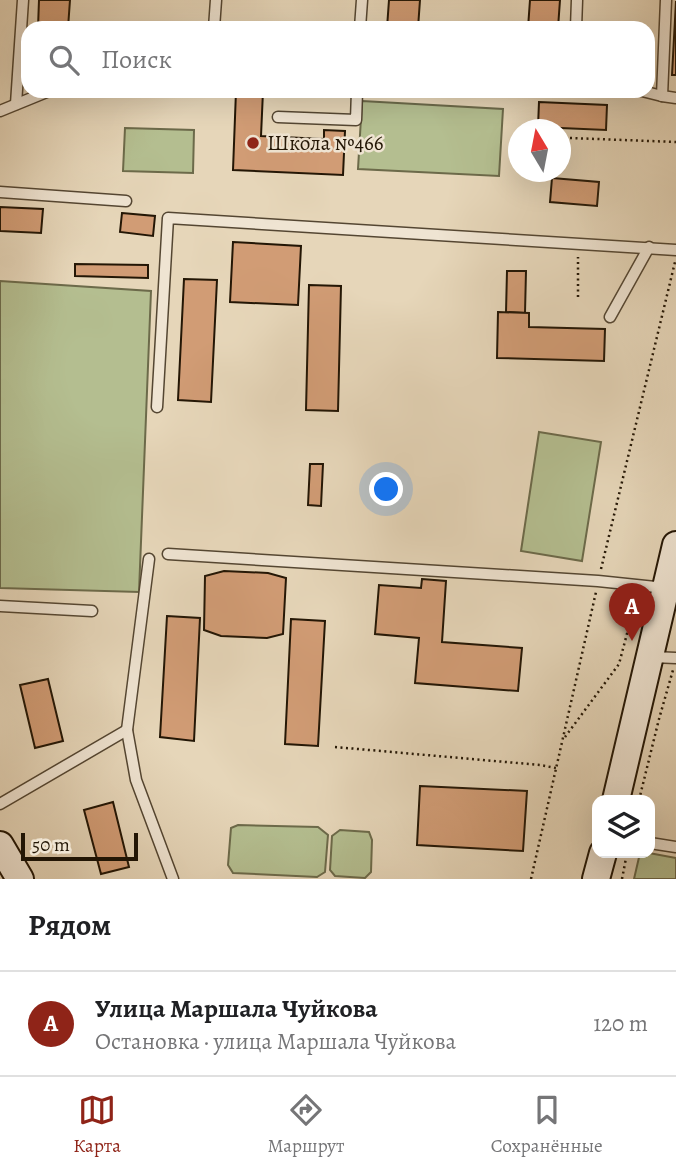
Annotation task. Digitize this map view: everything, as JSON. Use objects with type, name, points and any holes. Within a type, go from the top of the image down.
[{"type":"street","points":[[617,795],[670,580],[676,545]]},
{"type":"street","points":[[0,845],[20,879]]},
{"type":"street","points":[[596,879],[602,858]]},
{"type":"lane","points":[[22,21],[23,0]]},
{"type":"lane","points":[[214,21],[216,0]]},
{"type":"lane","points":[[360,21],[362,0]]},
{"type":"lane","points":[[576,21],[577,0]]},
{"type":"lane","points":[[662,96],[666,0]]},
{"type":"lane","points":[[16,104],[21,30]]},
{"type":"lane","points":[[655,94],[676,98]]},
{"type":"lane","points":[[0,111],[31,98]]},
{"type":"lane","points":[[278,117],[356,120],[357,98]]},
{"type":"lane","points":[[0,192],[126,201]]},
{"type":"lane","points":[[157,407],[167,218],[676,250]]},
{"type":"lane","points":[[610,317],[649,247]]},
{"type":"lane","points":[[168,554],[598,581],[670,580]]},
{"type":"lane","points":[[149,559],[127,730],[136,780],[173,879]]},
{"type":"lane","points":[[0,606],[92,611]]},
{"type":"lane","points":[[650,657],[676,659]]},
{"type":"lane","points":[[0,804],[127,730]]},
{"type":"lane","points":[[655,844],[676,846]]},
{"type":"path","points":[[571,138],[676,142]]},
{"type":"path","points":[[578,243],[578,297]]},
{"type":"path","points":[[606,592],[633,611],[645,614]]},
{"type":"path","points":[[562,739],[619,664],[633,611]]},
{"type":"path","points":[[640,795],[676,659]]},
{"type":"path","points":[[335,747],[556,768]]},
{"type":"path","points":[[622,879],[626,858]]},
{"type":"green space","points":[[362,101],[503,109],[499,176],[358,169]]},
{"type":"green space","points":[[125,128],[194,130],[193,173],[123,171]]},
{"type":"green space","points":[[0,281],[151,291],[139,592],[0,588]]},
{"type":"green space","points":[[539,432],[601,442],[582,561],[521,551]]},
{"type":"green space","points":[[238,825],[318,827],[328,835],[325,872],[317,877],[233,873],[228,865],[231,828]]},
{"type":"green space","points":[[340,830],[369,832],[372,840],[371,872],[365,878],[335,876],[330,870],[332,836]]},
{"type":"green space","points":[[655,854],[676,858],[676,879],[634,879],[639,858],[655,858]]},
{"type":"building","points":[[39,0],[70,0],[68,21],[38,21]]},
{"type":"building","points":[[389,0],[420,0],[418,21],[388,21]]},
{"type":"building","points":[[530,0],[560,0],[558,21],[528,21]]},
{"type":"building","points":[[676,1],[676,75],[672,75]]},
{"type":"building","points":[[236,98],[263,98],[261,136],[324,139],[324,130],[345,131],[343,175],[233,170]]},
{"type":"building","points":[[539,102],[607,105],[606,130],[571,128],[571,119],[538,119]]},
{"type":"building","points":[[571,180],[599,182],[597,206],[550,202],[552,182],[571,182]]},
{"type":"building","points":[[0,207],[43,209],[41,233],[0,231]]},
{"type":"building","points":[[122,213],[155,216],[153,236],[120,232]]},
{"type":"building","points":[[233,242],[301,246],[298,305],[230,302]]},
{"type":"building","points":[[75,264],[148,265],[148,278],[75,276]]},
{"type":"building","points":[[507,271],[526,271],[525,313],[506,312]]},
{"type":"building","points":[[184,279],[217,280],[211,402],[178,400]]},
{"type":"building","points":[[309,285],[341,286],[338,411],[306,410]]},
{"type":"building","points":[[498,312],[529,313],[529,327],[605,329],[604,361],[497,358]]},
{"type":"building","points":[[310,464],[323,464],[321,506],[308,505]]},
{"type":"building","points":[[224,571],[268,573],[286,578],[283,634],[267,638],[221,636],[204,630],[205,576]]},
{"type":"building","points":[[422,579],[446,581],[442,642],[522,648],[518,691],[415,683],[419,638],[375,634],[379,585],[421,588]]},
{"type":"building","points":[[167,616],[200,618],[194,741],[160,737]]},
{"type":"building","points":[[291,619],[325,621],[318,746],[285,744]]},
{"type":"building","points":[[48,679],[63,741],[35,748],[20,685]]},
{"type":"building","points":[[420,786],[527,791],[523,851],[417,845]]},
{"type":"building","points":[[113,802],[129,867],[101,874],[84,810]]},
{"type":"place","name":"Школа №466","points":[[253,143]]},
{"type":"place","name":"Улица Маршала Чуйкова","points":[[632,641]]}]
